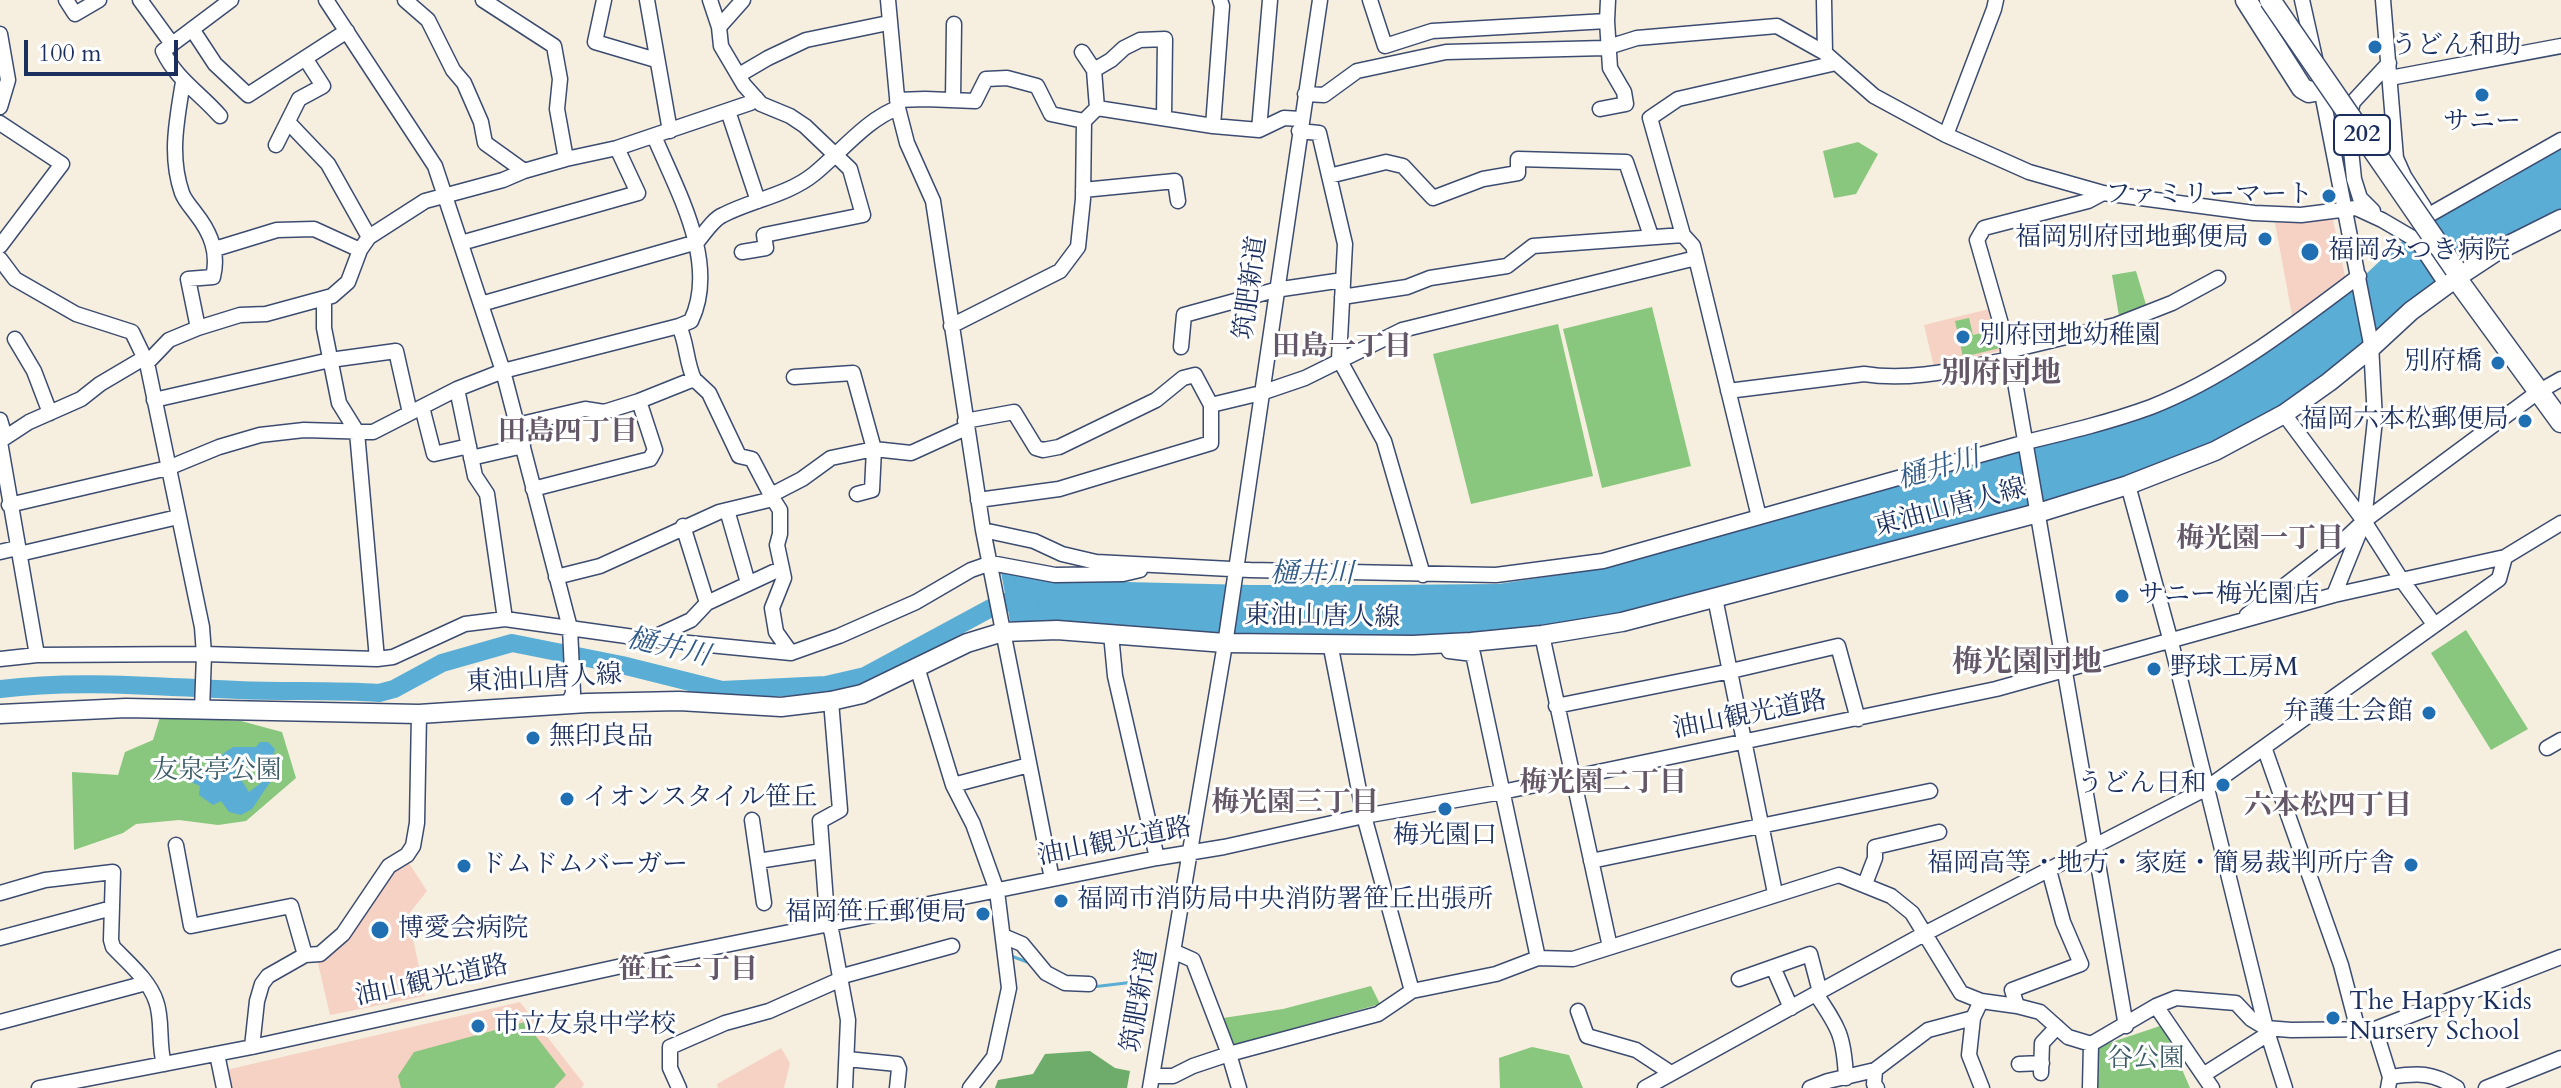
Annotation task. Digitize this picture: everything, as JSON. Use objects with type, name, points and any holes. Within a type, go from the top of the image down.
[{"type":"highway","points":[[2246,0],[2302,88],[2309,92],[2321,90]]},
{"type":"highway","name":"202","points":[[2257,0],[2422,241],[2452,275],[2561,422]]},
{"type":"highway","name":"202","points":[[2270,0],[2422,241]]},
{"type":"main road","name":"東油山唐人線","points":[[0,714],[202,707],[419,714],[571,699],[781,707],[862,694],[1002,627],[1225,640],[1445,643],[1542,635],[1622,622],[2038,511],[2128,485],[2215,451],[2284,414],[2371,346],[2452,275],[2561,219]]},
{"type":"street","points":[[66,0],[75,14],[99,0]]},
{"type":"street","points":[[140,0],[172,44]]},
{"type":"street","points":[[220,116],[201,94],[183,82],[163,51],[231,0]]},
{"type":"street","points":[[326,0],[435,166],[446,197],[503,371],[571,633],[571,699]]},
{"type":"street","points":[[405,0],[428,20],[453,70],[464,83],[481,122],[485,143],[524,171]]},
{"type":"street","points":[[483,0],[554,46],[560,79],[557,109],[566,159]]},
{"type":"street","points":[[510,16],[517,0]]},
{"type":"street","points":[[604,0],[595,42],[656,60]]},
{"type":"street","points":[[647,0],[670,131]]},
{"type":"street","points":[[710,0],[719,27],[721,46],[744,85],[761,104],[805,126],[850,169],[863,215],[764,235],[766,248],[742,252]]},
{"type":"street","points":[[719,27],[743,0]]},
{"type":"street","points":[[888,0],[898,104],[907,143],[933,201],[983,530],[1052,879]]},
{"type":"street","points":[[1213,126],[1220,0]]},
{"type":"street","points":[[1259,130],[1270,0]]},
{"type":"street","name":"筑肥新道","points":[[1151,1082],[1225,640],[1320,0]]},
{"type":"street","points":[[1370,0],[1385,46],[1432,31],[1607,21]]},
{"type":"street","points":[[1600,109],[1626,104],[1624,92],[1610,68],[1608,0]]},
{"type":"street","points":[[1824,0],[1830,58]]},
{"type":"street","points":[[1946,135],[1996,0]]},
{"type":"street","points":[[2302,0],[2371,346],[2375,420],[2364,521],[2334,595]]},
{"type":"street","points":[[2383,0],[2396,158],[2430,217]]},
{"type":"street","points":[[739,75],[806,40],[888,23]]},
{"type":"street","points":[[953,100],[954,24]]},
{"type":"street","points":[[1305,94],[1324,95],[1357,71],[1446,52],[1609,46],[1637,38],[1777,26],[1830,58],[1874,96],[1946,135],[2029,172],[2103,193],[2254,213],[2301,215],[2356,208],[2422,241],[2430,217],[2561,140]]},
{"type":"street","points":[[192,29],[215,64],[248,95],[347,31]]},
{"type":"street","points":[[0,34],[8,80],[0,107]]},
{"type":"street","points":[[1094,70],[1140,40],[1165,39],[1164,118]]},
{"type":"street","points":[[2382,220],[2360,198],[2354,179],[2348,121],[2353,102],[2390,70],[2561,46]]},
{"type":"street","points":[[951,326],[1060,271],[1078,247],[1084,121],[1097,108],[1094,70],[1082,52]]},
{"type":"street","points":[[276,145],[299,99],[323,86],[305,58]]},
{"type":"street","points":[[1759,517],[1693,246],[1683,235],[1650,118],[1678,99],[1830,58]]},
{"type":"street","points":[[481,304],[697,242],[720,215],[794,187],[814,174],[834,154],[898,104],[975,101],[986,79],[1007,78],[1037,86],[1051,114],[1084,121]]},
{"type":"street","points":[[183,82],[173,140],[179,181],[183,196],[204,224],[217,262],[213,277],[188,279],[198,328]]},
{"type":"street","points":[[2,440],[29,422],[81,399],[100,384],[146,360],[169,340],[240,315],[266,314],[332,296],[348,282],[360,250],[369,237],[425,201],[566,159],[617,148],[728,111],[756,98]]},
{"type":"street","points":[[1097,108],[1259,130],[1284,118],[1319,133],[1345,244],[1339,359],[1384,441],[1423,575]]},
{"type":"street","points":[[728,111],[758,201]]},
{"type":"street","points":[[288,122],[328,164],[369,237]]},
{"type":"street","points":[[0,123],[62,164],[0,246]]},
{"type":"street","points":[[9,505],[168,468],[219,447],[260,435],[304,430],[373,432],[457,389],[503,371],[691,321],[701,290],[697,242],[654,136]]},
{"type":"street","points":[[461,243],[638,193],[617,148]]},
{"type":"street","points":[[1329,176],[1386,162],[1403,166],[1433,198],[1483,179],[1518,173],[1518,159],[1626,162],[1651,236]]},
{"type":"street","points":[[1083,190],[1175,181],[1178,201]]},
{"type":"street","points":[[2103,193],[2088,201],[1984,228],[1977,240],[2010,355],[2126,1026]]},
{"type":"street","points":[[215,249],[277,230],[314,229],[360,250]]},
{"type":"street","points":[[1342,297],[1407,287],[1430,278],[1507,266],[1533,246],[1683,235]]},
{"type":"street","points":[[1211,405],[1305,378],[1402,330],[1696,258]]},
{"type":"street","points":[[0,259],[15,279],[76,314],[132,332],[146,360],[202,627],[202,707]]},
{"type":"street","points":[[983,530],[1034,541],[1062,554],[1096,562],[1160,565],[1234,577],[1496,575],[1603,561],[2027,445],[2152,406],[2239,361],[2359,277]]},
{"type":"street","points":[[1728,391],[1864,374],[1887,378],[1937,373],[2116,325],[2172,303],[2218,278]]},
{"type":"street","points":[[1181,347],[1184,315],[1275,290],[1343,280]]},
{"type":"street","points":[[324,299],[324,328],[339,403],[357,432],[377,659]]},
{"type":"street","points":[[679,326],[694,379],[709,393],[739,456],[752,459],[780,510],[777,545],[784,578],[772,608],[776,632],[791,653]]},
{"type":"street","points":[[15,339],[34,371],[50,413]]},
{"type":"street","points":[[154,400],[330,360],[396,351],[434,454],[523,446]]},
{"type":"street","points":[[794,377],[853,373],[874,449],[872,490],[857,494]]},
{"type":"street","points":[[556,577],[600,566],[683,526],[772,497],[831,458],[874,449],[911,453],[966,425],[1014,412],[1036,448],[1059,447],[1156,400],[1183,378],[1195,375],[1211,405],[1211,443],[1059,489],[978,500]]},
{"type":"street","points":[[517,425],[585,409],[604,412],[694,379]]},
{"type":"street","points":[[2241,620],[2364,521],[2538,392],[2561,379]]},
{"type":"street","points":[[457,389],[475,476],[487,494],[505,619]]},
{"type":"street","points":[[533,489],[650,459],[655,450],[639,401]]},
{"type":"street","points":[[2284,414],[2364,521],[2434,624]]},
{"type":"street","points":[[0,420],[3,480],[37,655]]},
{"type":"street","points":[[2128,485],[2171,642],[2267,1031],[2285,1088]]},
{"type":"street","points":[[727,510],[748,583]]},
{"type":"street","points":[[0,552],[18,551],[178,517]]},
{"type":"street","name":"油山観光道路","points":[[39,1088],[252,1047],[496,992],[1364,816],[1502,792],[1996,689],[2334,595],[2505,557],[2561,523]]},
{"type":"street","points":[[683,526],[707,603]]},
{"type":"street","points":[[1645,1088],[1924,934],[2207,788],[2499,579],[2505,557]]},
{"type":"street","points":[[0,659],[37,655],[377,659],[393,657],[465,624],[505,619],[571,633],[791,653],[916,602],[971,570],[992,566],[1082,576],[1123,574],[1160,565]]},
{"type":"street","points":[[648,639],[691,620],[707,603],[782,568]]},
{"type":"street","points":[[1715,598],[1775,893]]},
{"type":"street","points":[[1111,634],[1115,676],[1157,858]]},
{"type":"street","points":[[1542,635],[1610,947]]},
{"type":"street","points":[[1330,643],[1364,816],[1412,991]]},
{"type":"street","points":[[1445,643],[1449,651],[1473,654],[1538,958]]},
{"type":"street","points":[[1556,706],[1838,646],[1858,719]]},
{"type":"street","points":[[917,667],[953,785],[973,824],[997,891],[1003,936],[1009,988],[994,1057],[970,1088]]},
{"type":"street","points":[[831,701],[840,810],[820,821],[827,916],[848,1020],[845,1088]]},
{"type":"street","points":[[252,1047],[254,1018],[262,984],[268,976],[305,955],[320,954],[343,934],[389,866],[407,855],[413,846],[417,823],[419,714]]},
{"type":"street","points":[[2547,748],[2561,740]]},
{"type":"street","points":[[2264,747],[2341,965],[2358,1030]]},
{"type":"street","points":[[953,785],[1029,765]]},
{"type":"street","points":[[1591,861],[1930,791]]},
{"type":"street","points":[[752,820],[764,903]]},
{"type":"street","points":[[1865,884],[1875,858],[1875,847],[1939,832]]},
{"type":"street","points":[[176,845],[191,926],[291,906],[305,955]]},
{"type":"street","points":[[758,861],[822,851]]},
{"type":"street","points":[[2017,1006],[2012,990],[2081,964],[2063,922],[2049,870]]},
{"type":"street","points":[[0,893],[45,880],[111,871],[111,940],[113,947],[146,983],[157,1003],[164,1064]]},
{"type":"street","points":[[1151,1082],[1229,1054],[1378,1014],[1412,991],[1496,974],[1538,958],[1573,959],[1839,875],[1891,896],[1912,913],[1961,993],[1981,1001],[2040,1012],[2068,1037],[2091,1044],[2156,1006],[2176,998],[2236,1003],[2267,1031],[2375,1029],[2561,957]]},
{"type":"street","points":[[0,938],[112,908]]},
{"type":"street","points":[[1003,936],[1022,944],[1046,973],[1065,983],[1089,984]]},
{"type":"street","points":[[679,1088],[670,1068],[670,1047],[725,1023],[769,1011],[839,978],[952,946]]},
{"type":"street","points":[[1175,952],[1193,960],[1239,1088]]},
{"type":"street","points":[[1739,979],[1810,954],[1818,993],[1839,1028],[1846,1078]]},
{"type":"street","points":[[1773,967],[1791,1008]]},
{"type":"street","points":[[0,1022],[146,983]]},
{"type":"street","points":[[1981,1001],[1973,1018],[1969,1055],[1982,1088]]},
{"type":"street","points":[[2156,1006],[2208,1082],[2267,1031]]},
{"type":"street","points":[[1578,1011],[1587,1036],[1636,1050],[1671,1073]]},
{"type":"street","points":[[1810,1088],[1875,1070],[1928,1030],[1973,1018]]},
{"type":"street","points":[[2019,1064],[2042,1068],[2042,1043],[2057,1027]]},
{"type":"street","points":[[2375,1029],[2389,1082],[2417,1073],[2440,1077],[2457,1088]]},
{"type":"street","points":[[2090,1088],[2091,1044]]},
{"type":"street","points":[[217,1054],[224,1088]]},
{"type":"street","points":[[2486,1088],[2561,1058]]},
{"type":"street","points":[[847,1059],[897,1064],[897,1088]]},
{"type":"street","points":[[1875,1070],[1874,1084],[1877,1088]]},
{"type":"shaded area","name":"福岡みつき病院","points":[[2333,220],[2346,281],[2297,315],[2292,315],[2275,223]]},
{"type":"shaded area","name":"別府団地幼稚園","points":[[1993,308],[2003,350],[1934,367],[1924,325]]},
{"type":"shaded area","name":"博愛会病院","points":[[407,860],[427,891],[408,915],[425,996],[330,1015],[317,959],[393,871]]},
{"type":"shaded area","name":"市立友泉中学校","points":[[520,1002],[584,1084],[582,1088],[230,1088],[226,1070]]},
{"type":"shaded area","points":[[781,1048],[790,1063],[784,1088],[718,1088],[717,1084]]},
{"type":"green space","points":[[1858,142],[1878,154],[1856,194],[1834,198],[1823,151]]},
{"type":"green space","points":[[2136,271],[2147,308],[2119,316],[2112,275]]},
{"type":"green space","points":[[1652,307],[1691,466],[1602,488],[1563,329]]},
{"type":"green space","points":[[1969,318],[1973,335],[1995,330],[2000,348],[1963,357],[1955,321]]},
{"type":"green space","points":[[1558,324],[1593,476],[1471,504],[1433,354]]},
{"type":"green space","points":[[2466,630],[2528,729],[2491,750],[2431,653]]},
{"type":"green space","name":"友泉亭公園","points":[[160,717],[241,721],[282,732],[296,778],[246,821],[218,825],[179,820],[136,824],[123,833],[74,850],[72,772],[118,775],[125,752],[153,740]]},
{"type":"green space","points":[[1371,986],[1380,1004],[1234,1045],[1223,1018],[1283,1009]]},
{"type":"green space","points":[[525,1022],[566,1075],[554,1088],[401,1088],[398,1076],[414,1052]]},
{"type":"green space","name":"谷公園","points":[[2163,1025],[2190,1088],[2095,1088],[2097,1047]]},
{"type":"green space","points":[[1532,1047],[1569,1055],[1583,1088],[1500,1088],[1499,1058]]},
{"type":"green space","points":[[1090,1051],[1115,1068],[1130,1071],[1127,1088],[995,1088],[998,1080],[1033,1074],[1045,1054]]},
{"type":"water","points":[[2561,146],[2561,212],[2465,262],[2432,283],[2390,322],[2278,411],[2205,449],[2119,482],[1585,624],[1460,637],[1168,632],[1010,621],[1001,572],[1084,581],[1382,585],[1498,584],[1598,569],[2123,422],[2317,312],[2397,245],[2443,214],[2503,183]]},
{"type":"water","points":[[260,742],[268,742],[275,749],[273,759],[281,762],[281,766],[252,809],[241,815],[229,812],[221,801],[213,805],[199,795],[200,786],[182,778],[206,772],[233,747],[256,747]],"holes":[[[255,768],[261,773],[261,783],[249,792],[242,781],[241,769]]]},
{"type":"waterway","name":"樋井川","points":[[0,689],[89,684],[379,693],[394,689],[442,663],[512,643],[622,665],[722,690],[826,685],[865,676],[1002,602],[1030,602]]},
{"type":"waterway","points":[[1011,956],[1030,963]]},
{"type":"waterway","points":[[1092,987],[1143,981]]},
{"type":"place","name":"うどん和助","points":[[2375,47]]},
{"type":"place","name":"サニー","points":[[2482,95]]},
{"type":"place","name":"ファミリーマート","points":[[2329,196]]},
{"type":"place","name":"福岡別府団地郵便局","points":[[2265,239]]},
{"type":"place","name":"福岡みつき病院","points":[[2310,252]]},
{"type":"place","name":"別府団地幼稚園","points":[[1963,337]]},
{"type":"place","name":"別府橋","points":[[2498,363]]},
{"type":"place","name":"福岡六本松郵便局","points":[[2525,421]]},
{"type":"place","name":"サニー梅光園店","points":[[2122,596]]},
{"type":"place","name":"野球工房M","points":[[2154,669]]},
{"type":"place","name":"弁護士会館","points":[[2429,713]]},
{"type":"place","name":"無印良品","points":[[533,738]]},
{"type":"place","name":"うどん日和","points":[[2223,785]]},
{"type":"place","name":"イオンスタイル笹丘","points":[[567,799]]},
{"type":"place","name":"梅光園口","points":[[1445,809]]},
{"type":"place","name":"福岡高等・地方・家庭・簡易裁判所庁舎","points":[[2411,865]]},
{"type":"place","name":"ドムドムバーガー","points":[[464,866]]},
{"type":"place","name":"福岡市消防局中央消防署笹丘出張所","points":[[1061,901]]},
{"type":"place","name":"福岡笹丘郵便局","points":[[983,914]]},
{"type":"place","name":"博愛会病院","points":[[380,930]]},
{"type":"place","name":"The Happy Kids Nursery School","points":[[2333,1018]]},
{"type":"place","name":"市立友泉中学校","points":[[478,1026]]},
{"type":"district","name":"田島一丁目","points":[[1342,349]]},
{"type":"district","name":"別府団地","points":[[2001,375]]},
{"type":"district","name":"田島四丁目","points":[[568,434]]},
{"type":"district","name":"梅光園一丁目","points":[[2260,541]]},
{"type":"district","name":"梅光園団地","points":[[2027,664]]},
{"type":"district","name":"梅光園二丁目","points":[[1603,785]]},
{"type":"district","name":"梅光園三丁目","points":[[1295,805]]},
{"type":"district","name":"六本松四丁目","points":[[2328,808]]},
{"type":"district","name":"笹丘一丁目","points":[[688,972]]}]
